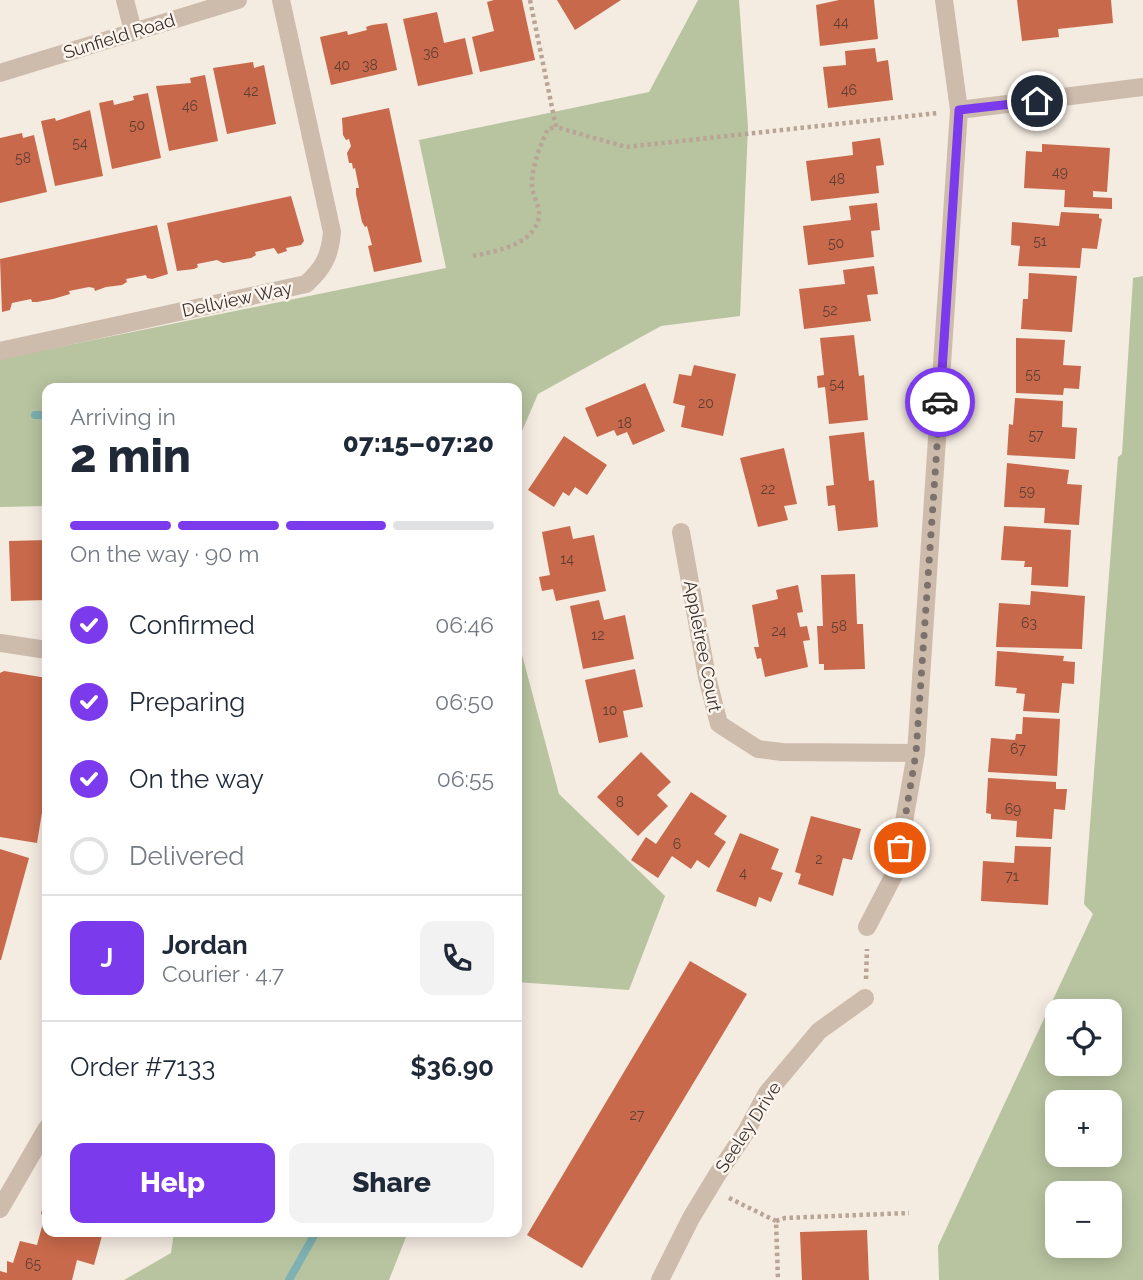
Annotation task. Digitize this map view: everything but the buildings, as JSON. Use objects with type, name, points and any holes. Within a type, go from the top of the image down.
[{"type":"street","points":[[125,0],[133,31]]},
{"type":"street","name":"Sunfield Road","points":[[0,73],[238,0]]},
{"type":"street","name":"Dellview Way","points":[[0,351],[306,284],[324,265],[330,253],[332,232],[281,0]]},
{"type":"street","points":[[867,927],[895,873],[916,753],[959,110],[944,0]]},
{"type":"street","points":[[959,110],[1143,87]]},
{"type":"street","name":"Appletree Court","points":[[681,532],[707,677],[719,724],[758,749],[916,753]]},
{"type":"street","points":[[0,643],[42,649]]},
{"type":"street","name":"Seeley Drive","points":[[660,1280],[709,1188],[774,1084],[820,1031],[865,998]]},
{"type":"street","points":[[0,1209],[42,1137]]},
{"type":"path","points":[[530,0],[556,128]]},
{"type":"path","points":[[473,256],[509,249],[532,232],[539,215],[532,186],[540,145],[548,129],[556,128],[626,147],[959,110]]},
{"type":"path","points":[[865,998],[867,927]]},
{"type":"path","points":[[709,1188],[775,1221],[785,1218],[909,1213]]},
{"type":"path","points":[[775,1221],[778,1280]]},
{"type":"green space","points":[[698,0],[739,0],[748,127],[740,316],[661,326],[538,394],[522,431],[522,383],[42,383],[42,506],[0,507],[0,359],[446,268],[419,140],[649,92]]},
{"type":"green space","points":[[1143,276],[1143,1280],[939,1280],[938,1246],[1045,1017],[1045,1076],[1122,1076],[1122,999],[1053,999],[1093,914],[1084,904],[1118,457],[1122,454],[1133,278]]},
{"type":"green space","points":[[522,655],[559,794],[665,896],[629,990],[522,982]]},
{"type":"green space","points":[[173,1237],[406,1237],[389,1280],[124,1280],[171,1253]]},
{"type":"waterway","points":[[35,415],[42,415]]},
{"type":"waterway","points":[[289,1280],[313,1237]]},
{"type":"way so far","points":[[900,848],[916,753],[940,402]]},
{"type":"route","points":[[940,402],[959,110],[1037,101]]}]
